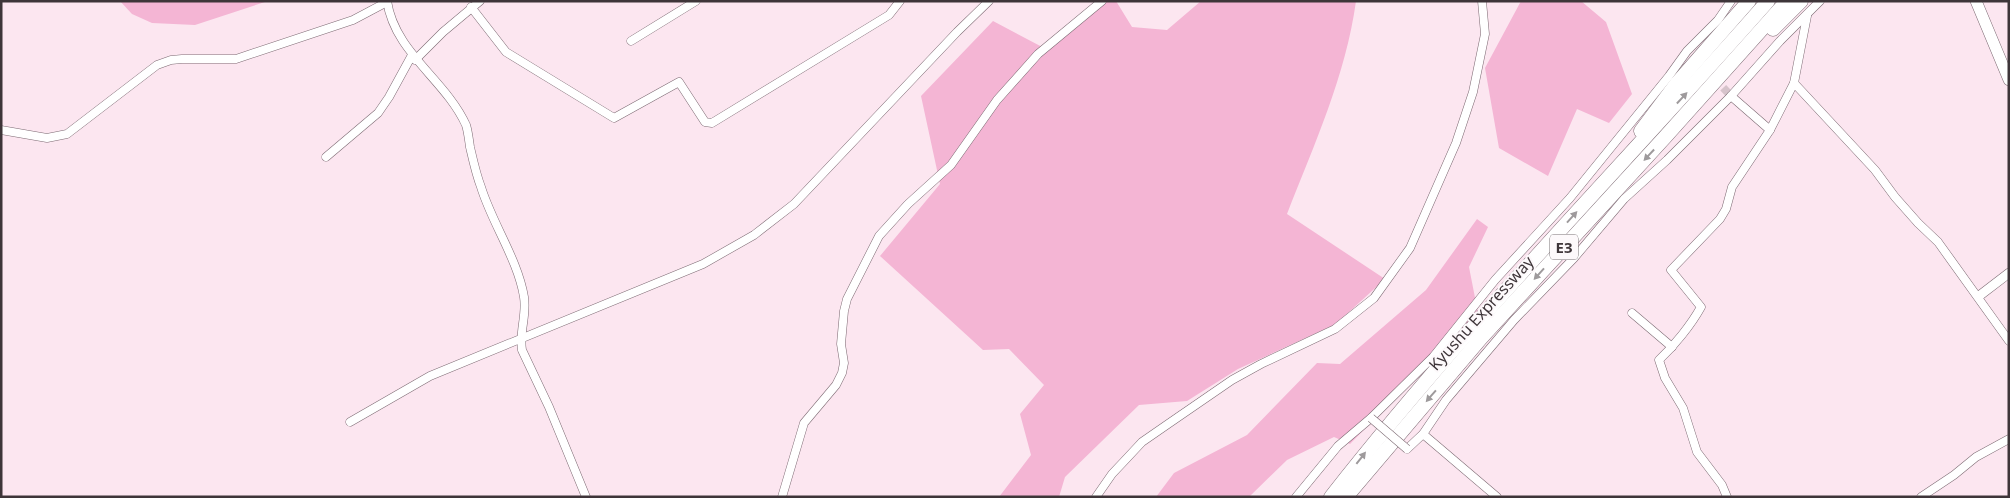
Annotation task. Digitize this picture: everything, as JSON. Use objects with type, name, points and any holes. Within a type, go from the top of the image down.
[{"type":"highway","points":[[1721,32],[1745,1]]},
{"type":"highway","points":[[1597,190],[1677,83],[1749,1]]},
{"type":"highway","name":"Kyushu Expressway","points":[[1331,497],[1385,430],[1597,190],[1768,1]]},
{"type":"highway","name":"Kyushu Expressway","points":[[1346,497],[1481,338],[1787,1]]},
{"type":"highway","points":[[1666,136],[1695,111],[1801,1]]},
{"type":"main road","points":[[1976,1],[2009,80]]},
{"type":"street","points":[[326,157],[378,113],[390,97],[413,57],[480,1]]},
{"type":"street","points":[[631,41],[696,1]]},
{"type":"street","points":[[472,7],[506,52],[614,118],[679,82],[706,122],[712,123],[889,15],[900,1]]},
{"type":"street","points":[[350,422],[430,376],[703,264],[754,235],[794,204],[957,32],[989,1]]},
{"type":"street","points":[[782,497],[804,423],[836,386],[842,373],[844,363],[841,344],[847,299],[879,236],[908,204],[951,165],[997,100],[1038,54],[1102,1]]},
{"type":"street","points":[[1096,497],[1112,474],[1142,442],[1232,380],[1335,329],[1374,298],[1410,248],[1456,143],[1473,92],[1485,34],[1482,1]]},
{"type":"street","points":[[1296,497],[1338,446],[1371,418],[1433,357],[1495,280],[1570,198],[1687,51],[1718,20],[1731,1]]},
{"type":"street","points":[[1371,418],[1407,450],[1423,434],[1446,400],[1514,320],[1574,258],[1624,199],[1667,160],[1731,96],[1780,41],[1820,1]]},
{"type":"street","points":[[1,130],[47,138],[67,134],[157,65],[170,60],[182,59],[236,59],[353,20],[387,2],[394,27],[413,57],[447,93],[466,126],[481,187],[511,258],[524,297],[524,316],[520,340],[527,363],[549,407],[586,497]]},
{"type":"street","points":[[1727,497],[1722,485],[1697,452],[1683,408],[1665,378],[1659,360],[1694,320],[1701,307],[1671,270],[1720,219],[1726,209],[1732,187],[1770,130],[1794,83],[1807,15]]},
{"type":"street","points":[[1794,83],[1875,170],[1918,223],[1938,242],[1979,296],[2009,341]]},
{"type":"street","points":[[1731,96],[1770,130]]},
{"type":"street","points":[[1979,296],[2009,273]]},
{"type":"street","points":[[1632,312],[1672,347]]},
{"type":"street","points":[[1423,434],[1496,497]]},
{"type":"street","points":[[1921,497],[1954,475],[1976,457],[2009,439]]},
{"type":"shaded area","points":[[120,1],[268,1],[195,25],[152,23],[132,14]]},
{"type":"shaded area","points":[[1106,1],[1116,1],[1132,27],[1167,30],[1201,1],[1356,1],[1345,56],[1337,83],[1287,214],[1385,279],[1336,324],[1238,369],[1187,401],[1139,405],[1065,477],[1059,497],[999,497],[1031,455],[1020,414],[1044,385],[1009,349],[983,350],[880,256],[940,184],[921,96],[993,21],[1046,49]]},
{"type":"shaded area","points":[[1521,1],[1581,1],[1606,22],[1632,94],[1609,123],[1577,109],[1548,176],[1499,148],[1485,68]]},
{"type":"shaded area","points":[[1477,219],[1488,227],[1469,267],[1478,313],[1350,444],[1334,437],[1287,460],[1249,497],[1156,497],[1174,473],[1247,435],[1317,363],[1340,364],[1426,290]]},
{"type":"tunnel","points":[[1715,79],[1731,96]]}]
